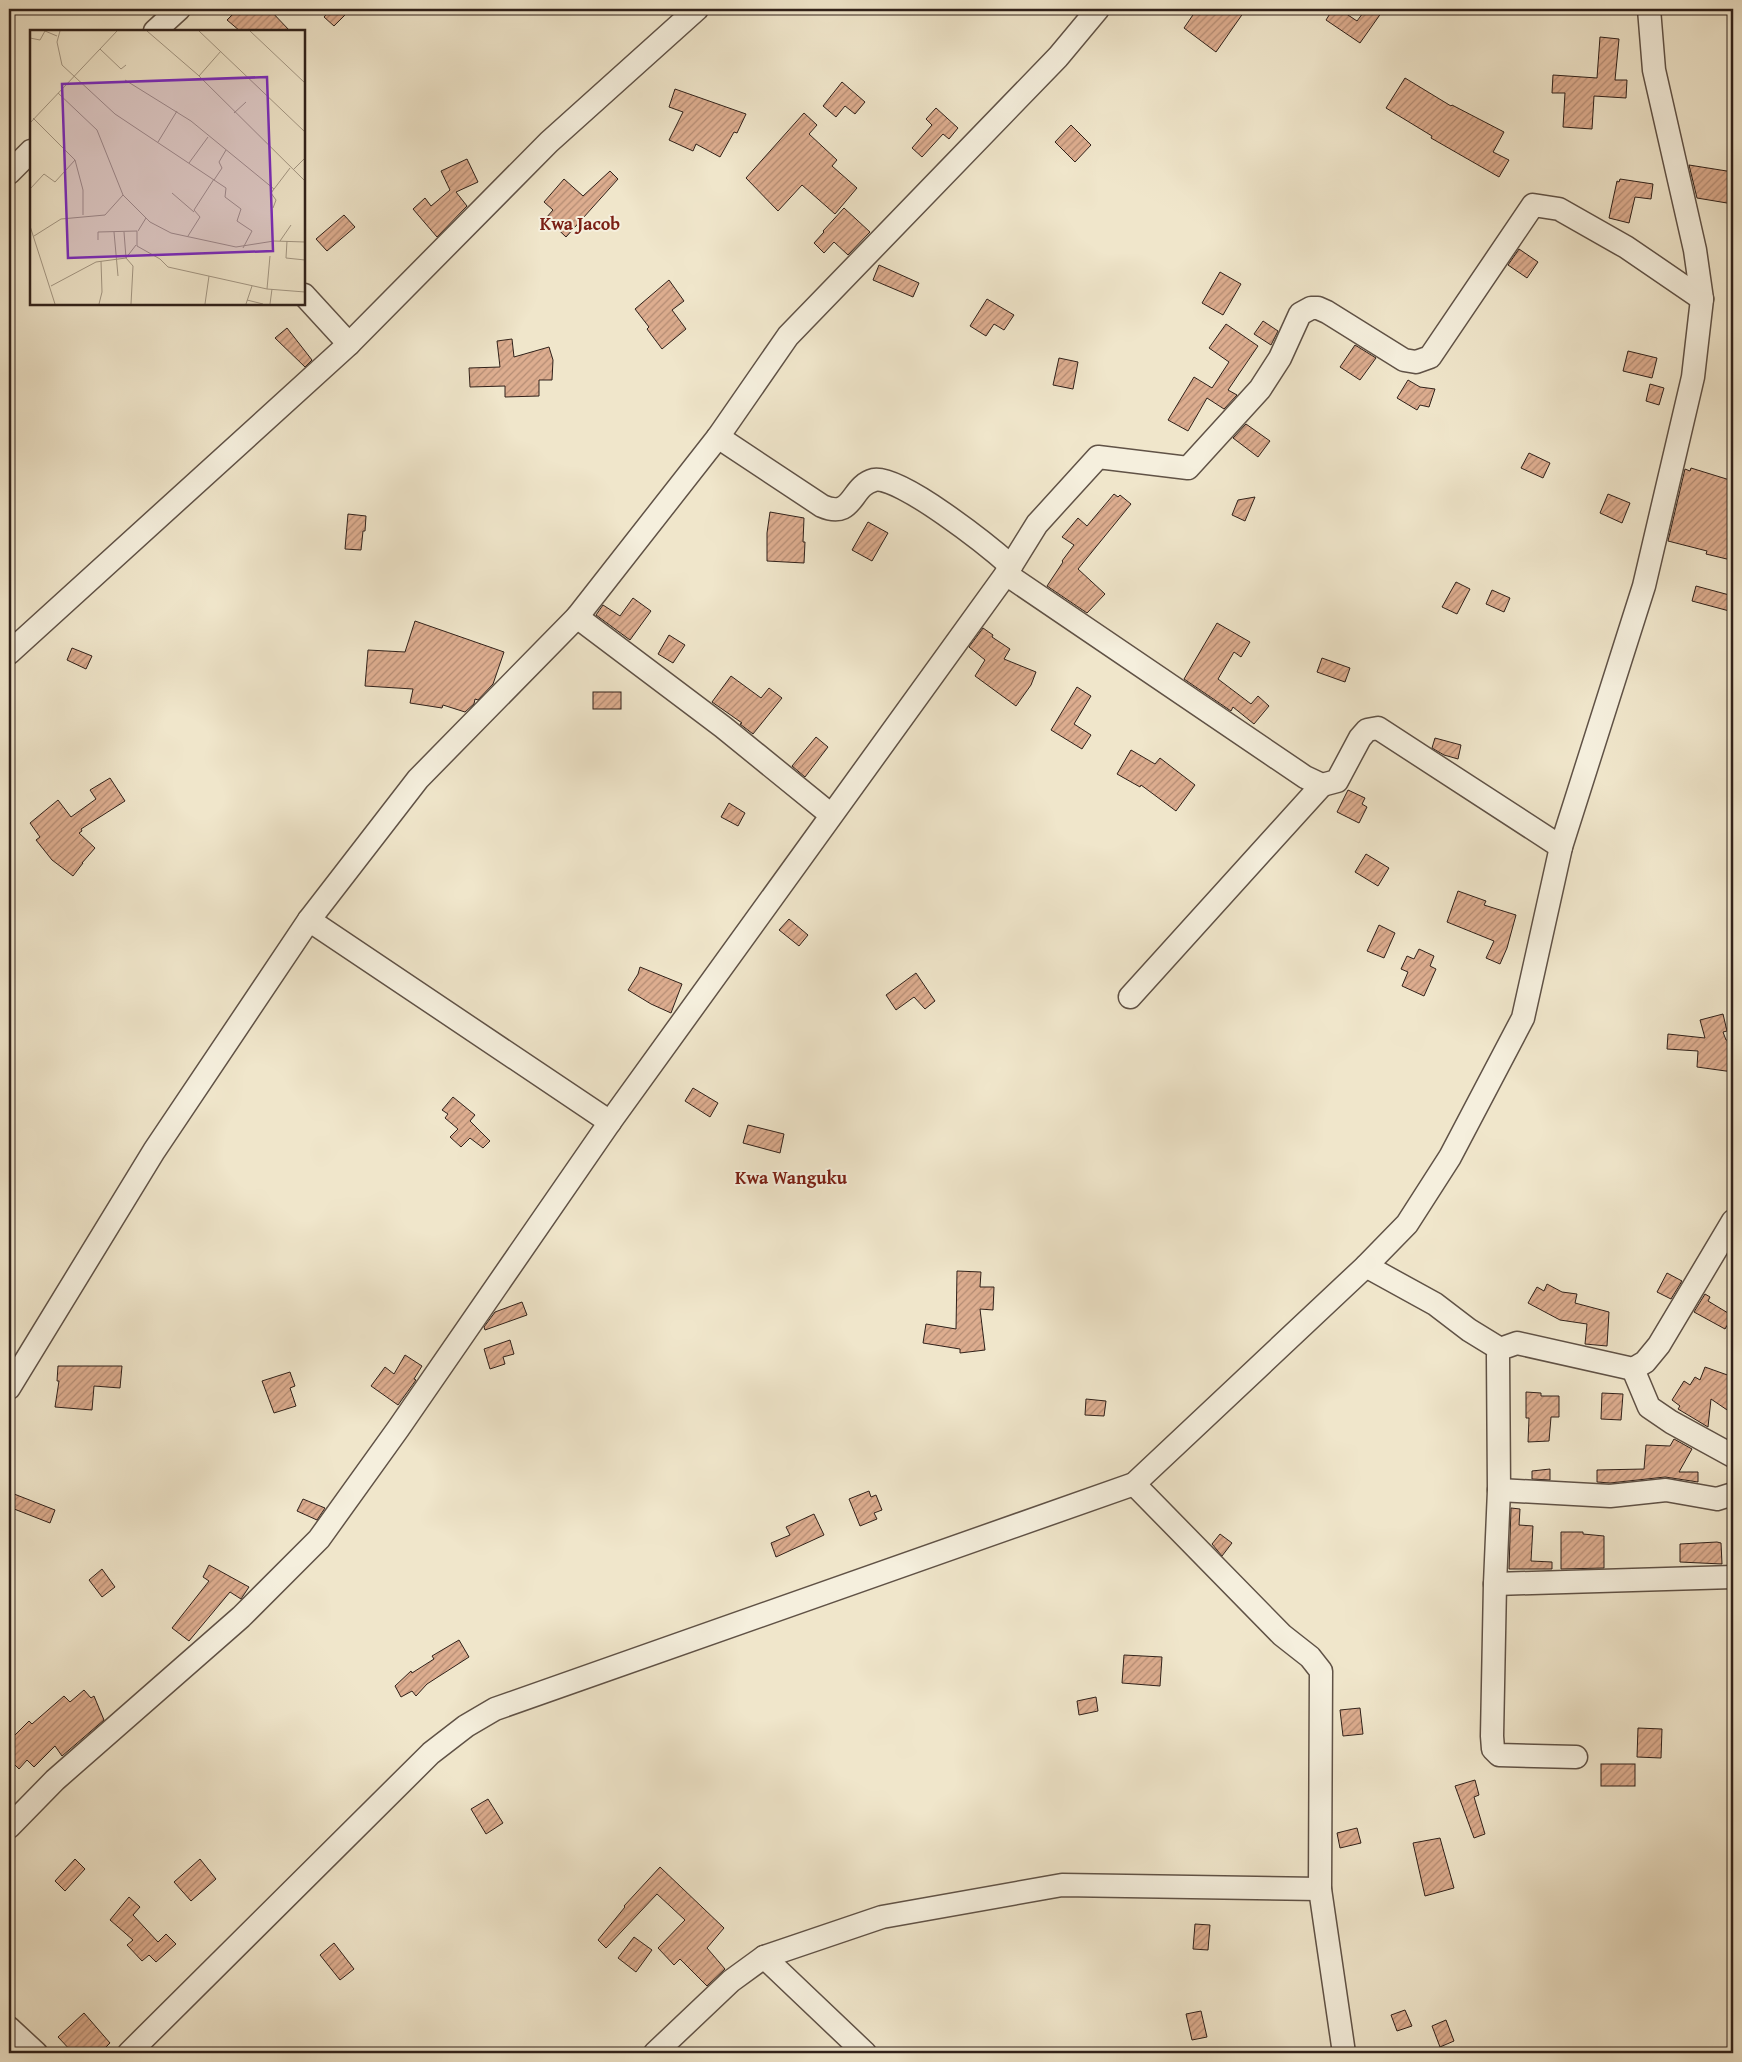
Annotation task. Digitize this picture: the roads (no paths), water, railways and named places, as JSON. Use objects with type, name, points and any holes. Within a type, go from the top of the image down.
[{"type":"street","points":[[156,30],[179,9]]},
{"type":"street","points":[[9,653],[349,344],[549,142],[697,9]]},
{"type":"street","points":[[9,1388],[154,1151],[309,920],[418,778],[577,618],[718,437],[788,336],[1058,57],[1098,9]]},
{"type":"street","points":[[130,2053],[431,1753],[466,1726],[495,1709],[1134,1484],[1366,1266],[1407,1224],[1450,1157],[1523,1018],[1562,847],[1644,586],[1693,377],[1702,299],[1695,250],[1654,70],[1649,9]]},
{"type":"street","points":[[9,173],[30,152]]},
{"type":"street","points":[[9,1827],[55,1780],[242,1617],[319,1539],[398,1430],[610,1122],[830,814],[1008,570],[1037,524],[1098,457],[1188,468],[1260,388],[1280,358],[1300,314],[1311,308],[1318,308],[1327,312],[1404,360],[1416,362],[1430,357],[1533,205],[1559,209],[1626,247],[1702,299]]},
{"type":"street","points":[[305,296],[349,344]]},
{"type":"street","points":[[718,437],[822,506],[832,510],[839,510],[848,504],[864,484],[875,479],[892,483],[947,515],[996,552],[1008,570],[1305,777],[1322,785],[1337,782],[1366,730],[1378,728],[1562,847]]},
{"type":"street","points":[[577,618],[723,727],[830,814]]},
{"type":"street","points":[[1130,997],[1322,785]]},
{"type":"street","points":[[309,920],[610,1122]]},
{"type":"street","points":[[1500,1349],[1517,1343],[1633,1369],[1645,1362],[1659,1345],[1733,1221]]},
{"type":"street","points":[[1366,1266],[1435,1304],[1469,1330],[1500,1349]]},
{"type":"street","points":[[1500,1349],[1497,1365],[1499,1490],[1495,1584],[1493,1749],[1499,1755],[1510,1757],[1576,1757]]},
{"type":"street","points":[[1633,1369],[1649,1407],[1671,1422],[1733,1456]]},
{"type":"street","points":[[1134,1484],[1282,1635],[1319,1666],[1321,1676],[1320,1889],[1344,2053]]},
{"type":"street","points":[[1499,1490],[1610,1496],[1666,1490],[1717,1498],[1733,1494]]},
{"type":"street","points":[[1495,1584],[1733,1577]]},
{"type":"street","points":[[655,2053],[731,1981],[764,1957],[882,1917],[1062,1885],[1320,1889]]},
{"type":"street","points":[[764,1957],[865,2053]]},
{"type":"street","points":[[9,2028],[36,2053]]},
{"type":"district","name":"Kwa Jacob","points":[[580,223]]},
{"type":"district","name":"Kwa Wanguku","points":[[791,1177]]}]
